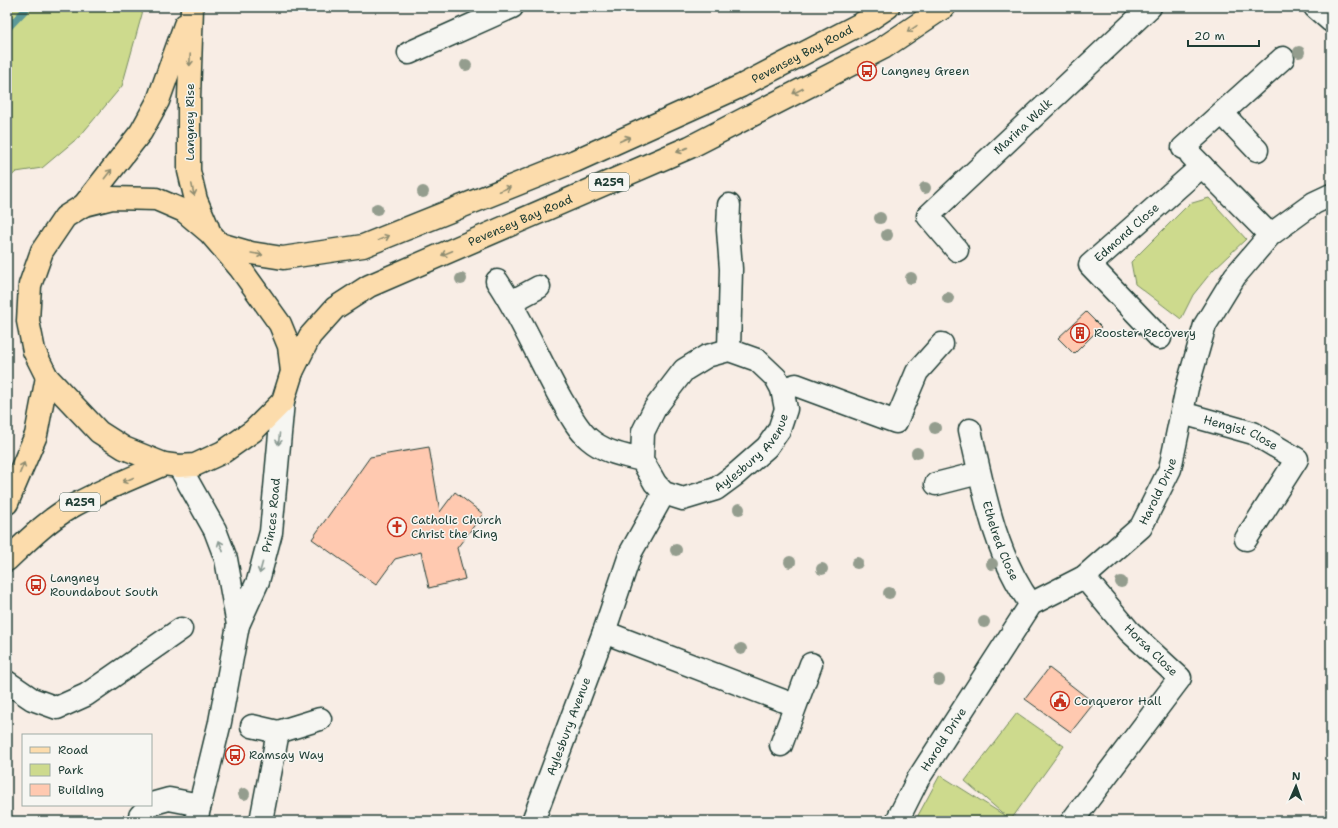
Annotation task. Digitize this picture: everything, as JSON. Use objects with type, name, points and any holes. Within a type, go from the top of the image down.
[{"type":"main road","name":"Langney Rise","points":[[84,205],[144,126],[158,101],[192,7]]},
{"type":"main road","name":"Langney Rise","points":[[192,7],[189,98],[189,171],[196,200],[215,238]]},
{"type":"main road","name":"Pevensey Bay Road","points":[[215,238],[251,253],[283,258],[363,246],[582,158],[742,86],[867,13],[888,7]]},
{"type":"main road","name":"Pevensey Bay Road","points":[[292,372],[310,336],[335,308],[369,286],[690,147],[883,48],[944,7]]},
{"type":"main road","points":[[112,198],[156,199],[184,211],[215,238],[240,268],[280,324],[289,346],[292,372],[283,401],[253,432],[223,452],[195,465],[171,465],[124,448],[99,432],[47,377],[34,351],[28,321],[30,285],[42,251],[65,217],[84,205],[112,198]]},
{"type":"main road","points":[[7,503],[36,434],[47,377]]},
{"type":"main road","name":"A259","points":[[7,560],[38,532],[70,507],[96,494],[171,465]]},
{"type":"street","points":[[409,53],[512,7]]},
{"type":"street","name":"Marina Walk","points":[[957,250],[928,216],[1150,7]]},
{"type":"street","points":[[1315,7],[1331,21]]},
{"type":"street","points":[[1270,235],[1202,166],[1180,146],[1222,113],[1283,58]]},
{"type":"street","points":[[1222,113],[1257,150]]},
{"type":"street","name":"Edmond Close","points":[[1160,338],[1090,265],[1202,166]]},
{"type":"street","name":"Harold Drive","points":[[897,821],[918,779],[1032,604],[1084,577],[1141,527],[1170,469],[1182,413],[1205,325],[1235,276],[1270,235],[1314,203],[1331,196]]},
{"type":"street","points":[[664,493],[642,460],[643,432],[655,408],[684,370],[707,356],[729,350],[731,269],[728,230],[729,205]]},
{"type":"street","points":[[496,281],[511,302],[550,380],[570,414],[588,438],[609,452],[642,460]]},
{"type":"street","points":[[511,302],[539,287]]},
{"type":"street","points":[[782,388],[796,385],[896,422],[917,372],[942,344]]},
{"type":"street","name":"Aylesbury Avenue","points":[[533,821],[604,632],[631,552],[664,493],[683,499],[716,489],[735,476],[767,447],[779,430],[786,409],[782,388],[776,378],[757,360],[729,350]]},
{"type":"street","name":"Princes Road","points":[[198,813],[220,722],[238,625],[258,580],[271,532],[283,401]]},
{"type":"street","name":"Hengist Close","points":[[1182,413],[1253,433],[1297,459],[1246,539]]},
{"type":"street","name":"Ethelred Close","points":[[970,430],[979,473],[1003,557],[1017,585],[1032,604]]},
{"type":"street","name":"Princes Road","points":[[171,465],[215,530],[226,559],[238,625]]},
{"type":"street","points":[[936,484],[979,473]]},
{"type":"street","name":"Horsa Close","points":[[1072,821],[1180,678],[1129,631],[1084,577]]},
{"type":"street","points":[[7,682],[32,699],[56,708],[86,695],[181,629]]},
{"type":"street","points":[[604,632],[794,705]]},
{"type":"street","points":[[781,745],[794,705],[811,664]]},
{"type":"street","points":[[252,726],[278,732],[320,719]]},
{"type":"street","points":[[261,821],[278,732]]},
{"type":"street","points":[[152,805],[169,799],[198,813]]},
{"type":"street","points":[[139,821],[140,816],[150,806]]},
{"type":"green space","points":[[7,7],[144,7],[122,86],[80,136],[42,168],[16,172],[7,180]]},
{"type":"green space","points":[[1209,198],[1246,239],[1213,270],[1193,295],[1181,319],[1135,284],[1131,262],[1189,204]]},
{"type":"green space","points":[[1017,713],[1064,746],[1010,821],[915,821],[940,775],[1007,817],[965,781]]},
{"type":"building","name":"Rooster Recovery","points":[[1086,312],[1101,327],[1074,354],[1058,338]]},
{"type":"building","name":"Catholic Church Christ the King","points":[[429,447],[440,512],[455,492],[483,514],[457,548],[465,579],[429,588],[421,552],[395,559],[376,585],[312,539],[370,457]]},
{"type":"building","name":"Conqueror Hall","points":[[1049,668],[1094,703],[1071,732],[1025,699]]},
{"type":"waterway","points":[[7,29],[28,7]]},
{"type":"place","name":"Langney Green","points":[[867,71]]},
{"type":"place","name":"Rooster Recovery","points":[[1080,333]]},
{"type":"place","name":"Catholic Church Christ the King","points":[[397,527]]},
{"type":"place","name":"Langney Roundabout South","points":[[36,585]]},
{"type":"place","name":"Conqueror Hall","points":[[1060,701]]},
{"type":"place","name":"Ramsay Way","points":[[235,755]]}]
